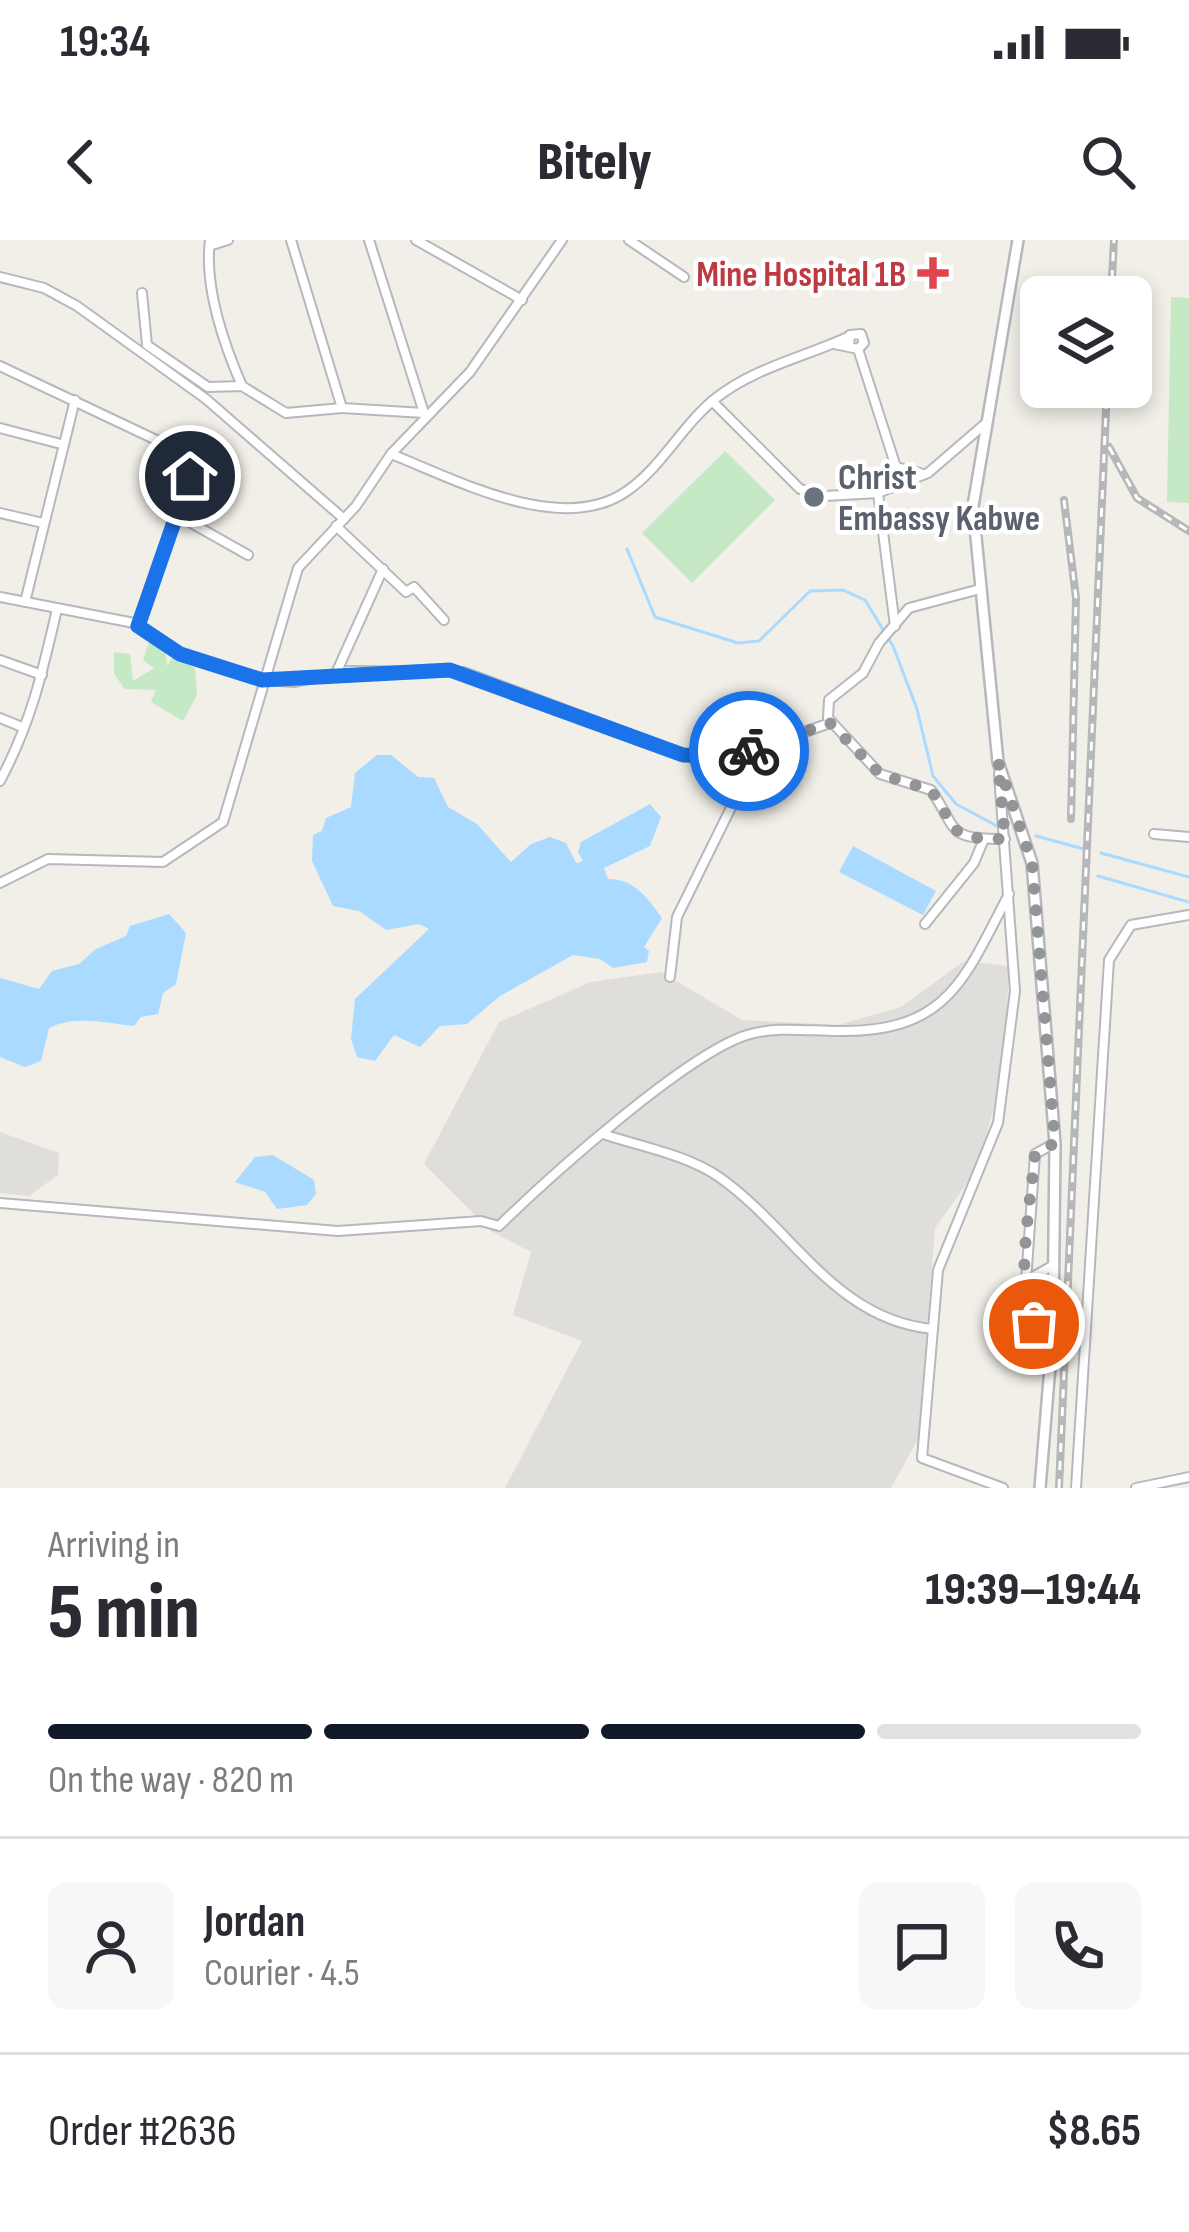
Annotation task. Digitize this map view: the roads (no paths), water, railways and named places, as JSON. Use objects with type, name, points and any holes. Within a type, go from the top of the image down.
[{"type":"street","points":[[228,240],[211,243],[205,258],[242,386]]},
{"type":"street","points":[[291,240],[342,408]]},
{"type":"street","points":[[369,240],[425,416]]},
{"type":"street","points":[[416,240],[522,300]]},
{"type":"street","points":[[0,883],[48,859],[155,864],[224,822],[298,568],[391,454],[470,372],[562,240]]},
{"type":"street","points":[[629,240],[684,278]]},
{"type":"street","points":[[1003,1488],[922,1457],[941,1257],[998,1123],[1016,991],[973,506],[1018,240]]},
{"type":"street","points":[[0,277],[44,288],[76,305],[206,398],[340,522],[406,592],[414,587],[444,620]]},
{"type":"street","points":[[142,293],[150,347],[208,387],[242,386],[286,413],[342,408],[425,416]]},
{"type":"street","points":[[391,454],[542,506],[597,503],[628,491],[712,400],[763,371],[833,344],[852,344],[896,467],[928,473]]},
{"type":"street","points":[[0,366],[184,450],[191,468],[138,626]]},
{"type":"street","points":[[25,602],[75,400]]},
{"type":"street","points":[[712,400],[806,493],[878,493],[928,473],[986,423]]},
{"type":"street","points":[[0,428],[62,444]]},
{"type":"street","points":[[954,453],[978,460]]},
{"type":"street","points":[[878,493],[893,630]]},
{"type":"street","points":[[0,513],[43,523]]},
{"type":"street","points":[[177,515],[248,555]]},
{"type":"street","points":[[336,672],[383,568]]},
{"type":"street","points":[[980,589],[920,602],[879,643],[863,673],[829,700],[830,723],[880,774],[931,790],[953,830],[1005,839]]},
{"type":"street","points":[[0,597],[138,626],[180,654],[262,680],[295,682],[336,672],[464,672],[694,758],[736,756],[830,723]]},
{"type":"street","points":[[0,781],[22,727],[33,716],[57,609]]},
{"type":"street","points":[[0,660],[42,675]]},
{"type":"street","points":[[0,718],[22,727]]},
{"type":"street","points":[[670,977],[676,917],[755,759],[753,750]]},
{"type":"street","points":[[998,762],[1032,863],[1055,1143],[1054,1330],[1040,1488]]},
{"type":"street","points":[[1154,834],[1189,837]]},
{"type":"street","points":[[925,924],[974,863],[984,839]]},
{"type":"street","points":[[0,1203],[338,1231],[481,1221],[499,1226],[701,1059],[747,1035],[871,1030],[943,1005],[973,969],[1010,894]]},
{"type":"street","points":[[1076,1488],[1109,960],[1131,925],[1189,915]]},
{"type":"street","points":[[605,1135],[706,1168],[739,1192],[856,1304],[889,1322],[932,1329]]},
{"type":"street","points":[[1054,1330],[1028,1318],[1025,1281],[1035,1154],[1055,1143]]},
{"type":"street","points":[[1025,1281],[1054,1265]]},
{"type":"street","points":[[1136,1488],[1189,1477]]},
{"type":"water","points":[[377,755],[391,755],[418,777],[434,778],[448,807],[477,824],[511,862],[531,844],[550,837],[566,843],[576,863],[583,861],[578,852],[581,842],[650,804],[661,817],[650,846],[604,868],[608,879],[639,891],[662,918],[644,947],[649,951],[647,962],[613,968],[600,959],[573,955],[500,996],[467,1024],[440,1026],[420,1047],[394,1035],[375,1061],[357,1057],[351,1039],[355,999],[429,929],[419,924],[386,930],[359,911],[333,906],[312,861],[313,835],[322,831],[326,818],[351,807],[355,773]]},
{"type":"water","points":[[853,846],[936,891],[923,915],[839,872]]},
{"type":"water","points":[[169,914],[186,933],[176,984],[163,993],[158,1014],[141,1017],[134,1026],[91,1021],[59,1024],[49,1028],[41,1061],[25,1067],[0,1057],[0,978],[39,989],[52,971],[79,964],[96,949],[126,936],[130,926]]},
{"type":"water","points":[[273,1155],[314,1180],[316,1194],[307,1205],[277,1209],[265,1192],[235,1182],[255,1157]]},
{"type":"waterway","points":[[627,549],[655,617],[738,643],[759,641],[810,591],[843,590],[865,600],[893,646],[917,709],[933,776],[956,804],[997,826]]},
{"type":"waterway","points":[[1036,836],[1084,849]]},
{"type":"waterway","points":[[1101,853],[1189,877]]},
{"type":"waterway","points":[[1098,876],[1189,902]]},
{"type":"railway","points":[[1112,276],[1114,240]]},
{"type":"railway","points":[[1059,1488],[1106,408]]},
{"type":"railway","points":[[1109,447],[1137,498],[1189,531]]},
{"type":"railway","points":[[1064,500],[1076,598],[1071,819]]},
{"type":"place","name":"Mine Hospital 1B","points":[[933,273]]},
{"type":"place","name":"Christ Embassy Kabwe","points":[[814,497]]}]
